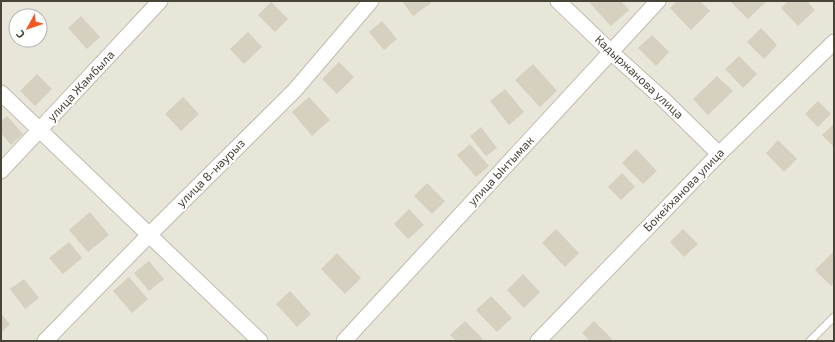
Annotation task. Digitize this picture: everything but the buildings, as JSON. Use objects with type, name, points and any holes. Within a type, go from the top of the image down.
[{"type":"street","name":"улица Жамбыла","points":[[1,170],[160,1]]},
{"type":"street","name":"улица 8-наурыз","points":[[46,341],[149,235],[295,90],[372,1]]},
{"type":"street","name":"Кадыржанова улица","points":[[558,1],[664,100],[718,154]]},
{"type":"street","name":"улица Ынтымак","points":[[344,341],[658,1]]},
{"type":"street","name":"Бокейханова улица","points":[[538,341],[718,154],[834,42]]},
{"type":"street","points":[[1,93],[260,341]]},
{"type":"lane","points":[[810,341],[834,317]]},
{"type":"shaded area","points":[[1,1],[834,1],[834,341],[1,341]]}]
